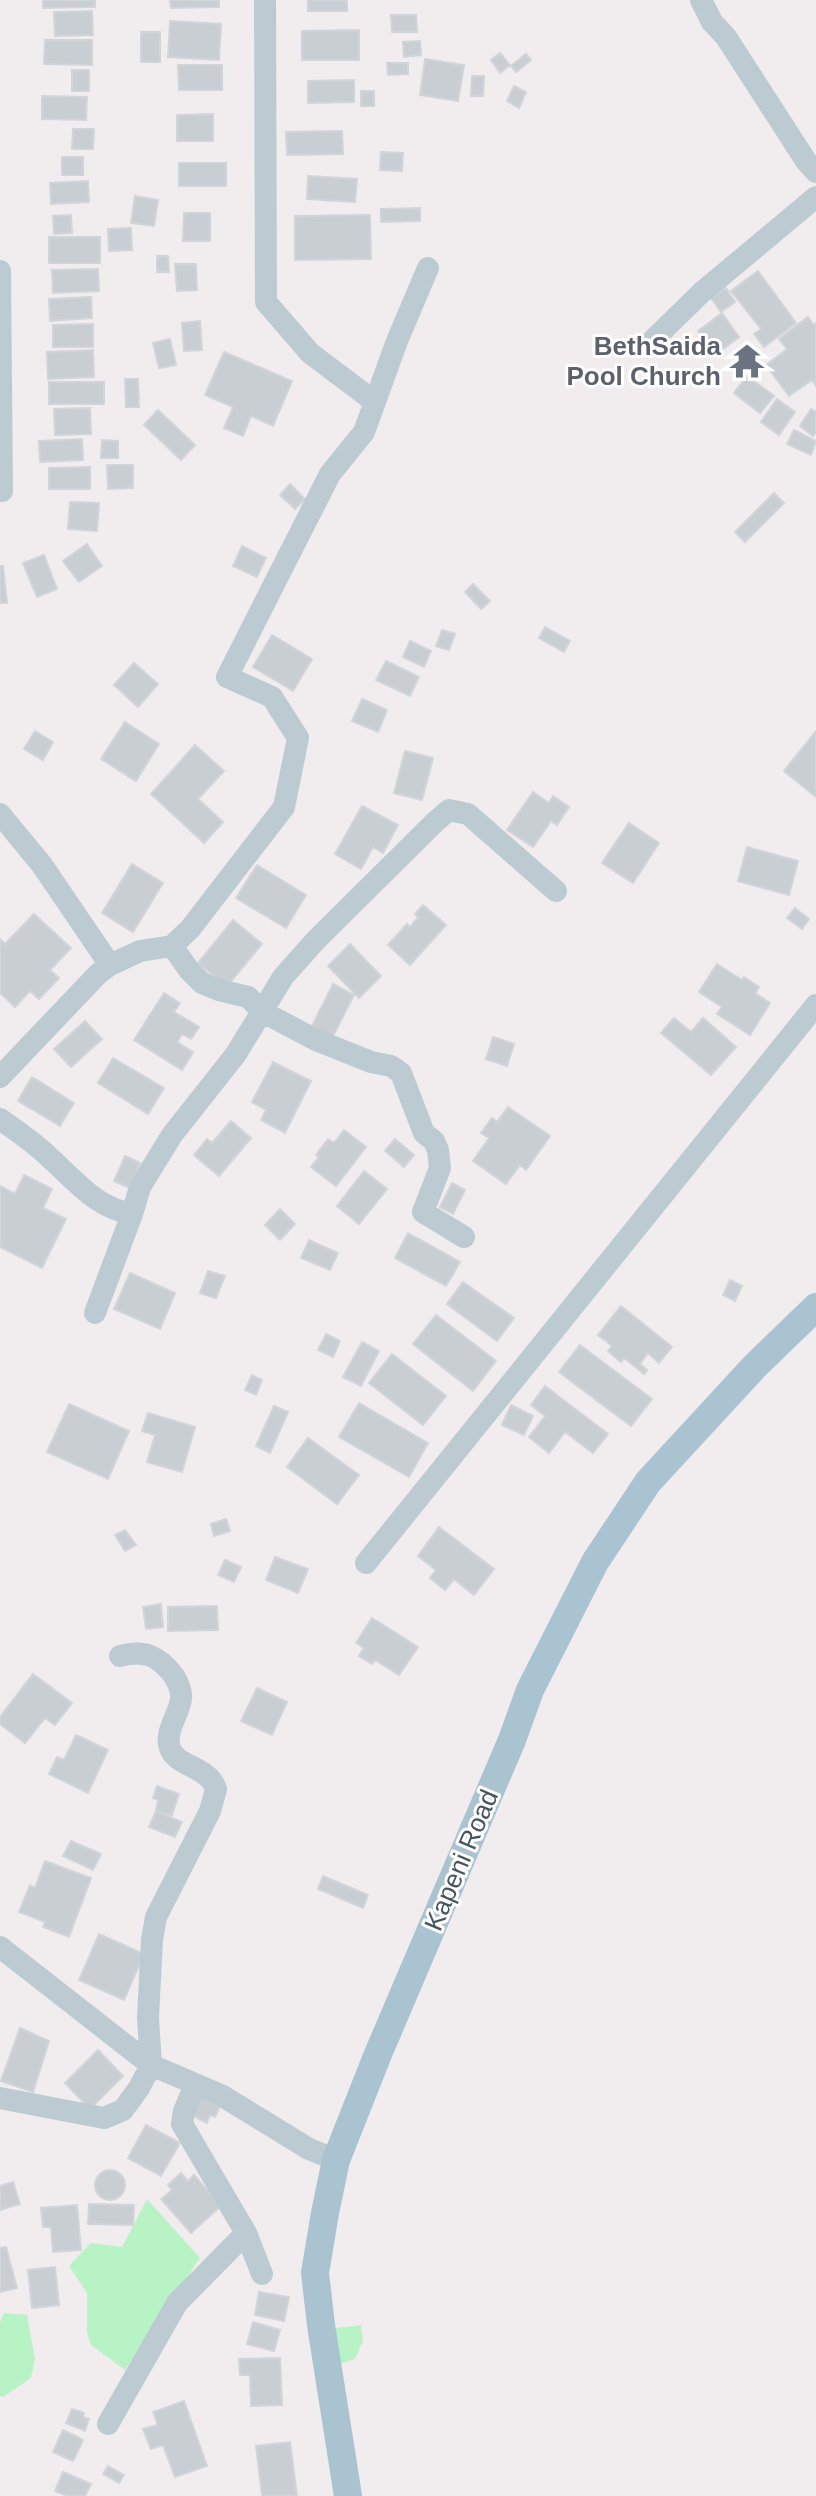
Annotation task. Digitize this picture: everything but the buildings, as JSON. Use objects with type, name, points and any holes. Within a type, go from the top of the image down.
[{"type":"main road","name":"Kapeni Road","points":[[348,2496],[315,2273],[336,2160],[512,1740],[530,1690],[595,1562],[648,1482],[755,1366],[816,1307]]},
{"type":"street","points":[[265,0],[266,302],[310,353],[375,402]]},
{"type":"street","points":[[701,0],[712,22],[726,37],[816,172]]},
{"type":"street","points":[[650,343],[701,293],[816,197]]},
{"type":"street","points":[[0,1077],[98,974],[140,951],[172,946],[190,929],[284,807],[298,738],[272,697],[227,677],[330,474],[364,432],[428,268]]},
{"type":"street","points":[[0,271],[2,491]]},
{"type":"street","points":[[95,1313],[140,1187],[172,1135],[213,1085],[263,1012],[283,977],[316,940],[449,810],[468,814],[556,891]]},
{"type":"street","points":[[0,814],[42,865],[110,965]]},
{"type":"street","points":[[172,946],[202,983],[248,997],[263,1012],[316,1040],[371,1062],[391,1066],[401,1073],[424,1133],[434,1141],[438,1150],[440,1168],[423,1212],[464,1237]]},
{"type":"street","points":[[366,1563],[816,1005]]},
{"type":"street","points":[[0,1119],[50,1157],[99,1203],[132,1214]]},
{"type":"street","points":[[0,2098],[104,2118],[123,2110],[151,2065],[148,2018],[156,1917],[210,1811],[216,1789],[210,1776],[173,1754],[170,1748],[170,1731],[181,1698],[178,1681],[158,1658],[133,1653],[120,1656]]},
{"type":"street","points":[[0,1947],[151,2065],[221,2095],[309,2149],[336,2160]]},
{"type":"street","points":[[195,2085],[182,2124],[246,2233],[262,2274]]},
{"type":"street","points":[[108,2424],[177,2303],[246,2233]]},
{"type":"green space","points":[[147,2199],[200,2258],[125,2370],[91,2345],[87,2332],[87,2293],[69,2266],[91,2243],[122,2247]]},
{"type":"green space","points":[[4,2313],[27,2315],[35,2359],[31,2378],[3,2397],[0,2396],[0,2322]]},
{"type":"green space","points":[[361,2325],[363,2341],[355,2359],[342,2363],[324,2341],[328,2329]]},
{"type":"place","name":"BethSaida Pool Church","points":[[747,361]]}]
